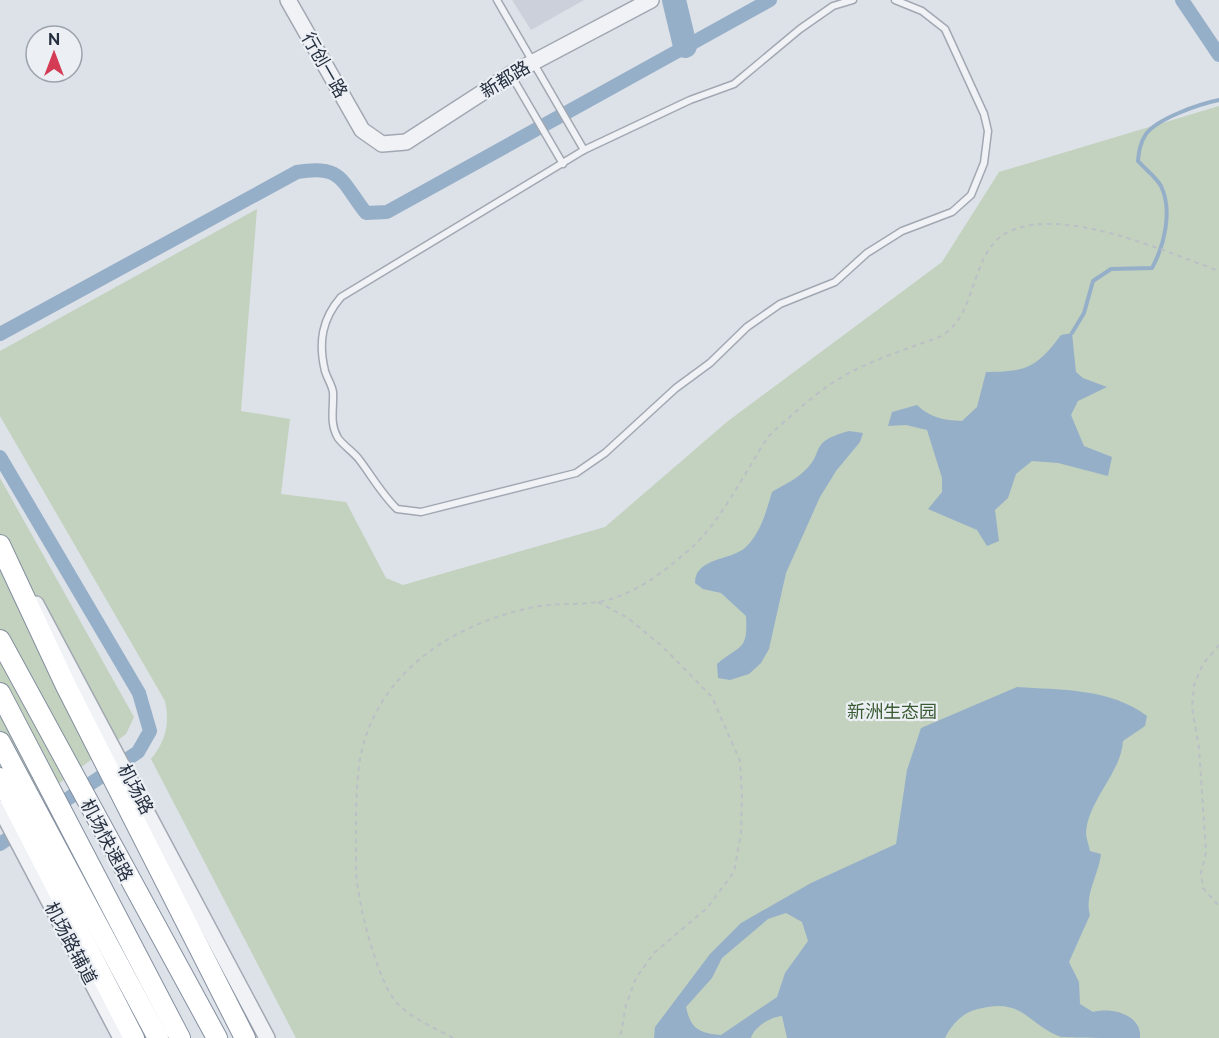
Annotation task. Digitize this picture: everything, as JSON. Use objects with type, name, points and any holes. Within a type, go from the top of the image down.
[{"type":"highway","points":[[0,543],[66,686],[126,786],[245,1038]]},
{"type":"highway","name":"机场快速路","points":[[0,640],[217,1038]]},
{"type":"highway","name":"机场快速路","points":[[0,693],[180,1038]]},
{"type":"highway","points":[[0,742],[14,803]]},
{"type":"highway","points":[[0,777],[134,1038]]},
{"type":"highway","points":[[34,841],[158,1038]]},
{"type":"street","name":"行创一路","points":[[288,0],[362,130]]},
{"type":"street","name":"新都路","points":[[362,130],[382,144],[406,142],[511,74],[650,1]]},
{"type":"street","name":"机场路","points":[[0,543],[45,618],[107,751]]},
{"type":"street","name":"机场路","points":[[126,786],[267,1038]]},
{"type":"street","name":"机场路辅道","points":[[14,803],[34,841],[121,1038]]},
{"type":"lane","points":[[497,0],[584,150]]},
{"type":"lane","points":[[853,0],[832,6],[800,29],[734,84],[690,100],[584,150],[341,297],[329,311],[322,327],[322,352],[333,391],[331,413],[338,437],[357,458],[377,489],[397,510],[421,512],[576,473],[605,453],[676,388],[710,363],[747,327],[780,304],[835,282],[867,253],[902,231],[952,212],[971,195],[984,163],[988,131],[984,114],[945,29],[922,11],[895,0]]},
{"type":"lane","points":[[511,74],[563,164]]},
{"type":"path","points":[[453,1038],[397,1003],[384,981],[363,918],[356,875],[357,807],[363,744],[379,707],[403,676],[432,647],[463,629],[504,614],[538,606],[598,602],[633,590],[666,569],[694,545],[717,519],[769,436],[810,401],[848,373],[943,335],[960,317],[988,253],[1005,234],[1031,226],[1068,225],[1109,231],[1219,271]]},
{"type":"path","points":[[598,602],[628,618],[654,640],[712,698],[740,761],[742,795],[741,833],[734,872],[707,909],[654,953],[636,978],[626,1005],[620,1038]]},
{"type":"path","points":[[1219,645],[1194,685],[1192,708],[1199,748],[1206,852],[1201,873],[1203,888],[1219,906]]},
{"type":"shaded area","points":[[512,0],[584,0],[531,30]]},
{"type":"green space","name":"新洲生态园","points":[[1219,106],[1219,1038],[296,1038],[151,759],[166,732],[165,701],[0,416],[0,351],[257,209],[241,411],[290,419],[281,494],[346,502],[386,578],[403,585],[605,527],[728,421],[942,262],[999,172]]},
{"type":"green space","points":[[0,478],[134,717],[126,734],[0,827]]},
{"type":"water","points":[[1072,333],[1076,372],[1083,378],[1107,387],[1078,401],[1071,415],[1084,446],[1112,457],[1108,476],[1058,463],[1032,461],[1016,474],[1008,498],[995,510],[999,541],[987,546],[977,530],[928,509],[942,492],[942,478],[927,430],[906,425],[888,426],[892,412],[917,405],[938,418],[962,421],[977,407],[986,372],[1012,371],[1030,366],[1045,354],[1061,335]]},
{"type":"water","points":[[849,431],[863,433],[860,442],[836,471],[820,497],[786,573],[769,649],[761,663],[749,674],[730,680],[718,678],[717,664],[741,646],[744,641],[746,616],[721,593],[703,589],[695,583],[697,575],[707,564],[740,552],[746,547],[759,528],[772,492],[801,474],[814,460],[822,444],[827,440]]},
{"type":"water","points":[[1017,687],[1068,690],[1101,695],[1133,707],[1147,716],[1145,726],[1123,741],[1117,764],[1088,820],[1086,837],[1090,851],[1101,854],[1100,862],[1090,892],[1090,915],[1069,962],[1079,982],[1080,1004],[1093,1012],[1108,1011],[1124,1014],[1136,1023],[1140,1038],[1061,1037],[1049,1032],[1015,1009],[993,1006],[962,1016],[945,1038],[787,1038],[782,1016],[764,1023],[751,1038],[654,1038],[655,1027],[710,954],[741,923],[811,883],[896,844],[907,770],[921,728]],"holes":[[[786,913],[802,922],[808,941],[785,973],[777,997],[721,1035],[707,1033],[694,1025],[686,1007],[712,978],[722,958],[768,919]]]},
{"type":"waterway","points":[[674,0],[685,46]]},
{"type":"waterway","points":[[0,334],[297,172],[312,170],[332,173],[345,184],[366,213],[387,212],[770,0]]},
{"type":"waterway","points":[[1182,0],[1219,55]]},
{"type":"waterway","points":[[1072,333],[1084,313],[1093,281],[1111,269],[1152,268],[1160,249],[1166,228],[1165,196],[1161,186],[1138,161],[1140,147],[1146,134],[1169,117],[1219,100]]},
{"type":"waterway","points":[[0,457],[139,693],[150,731],[138,752],[0,844]]}]
